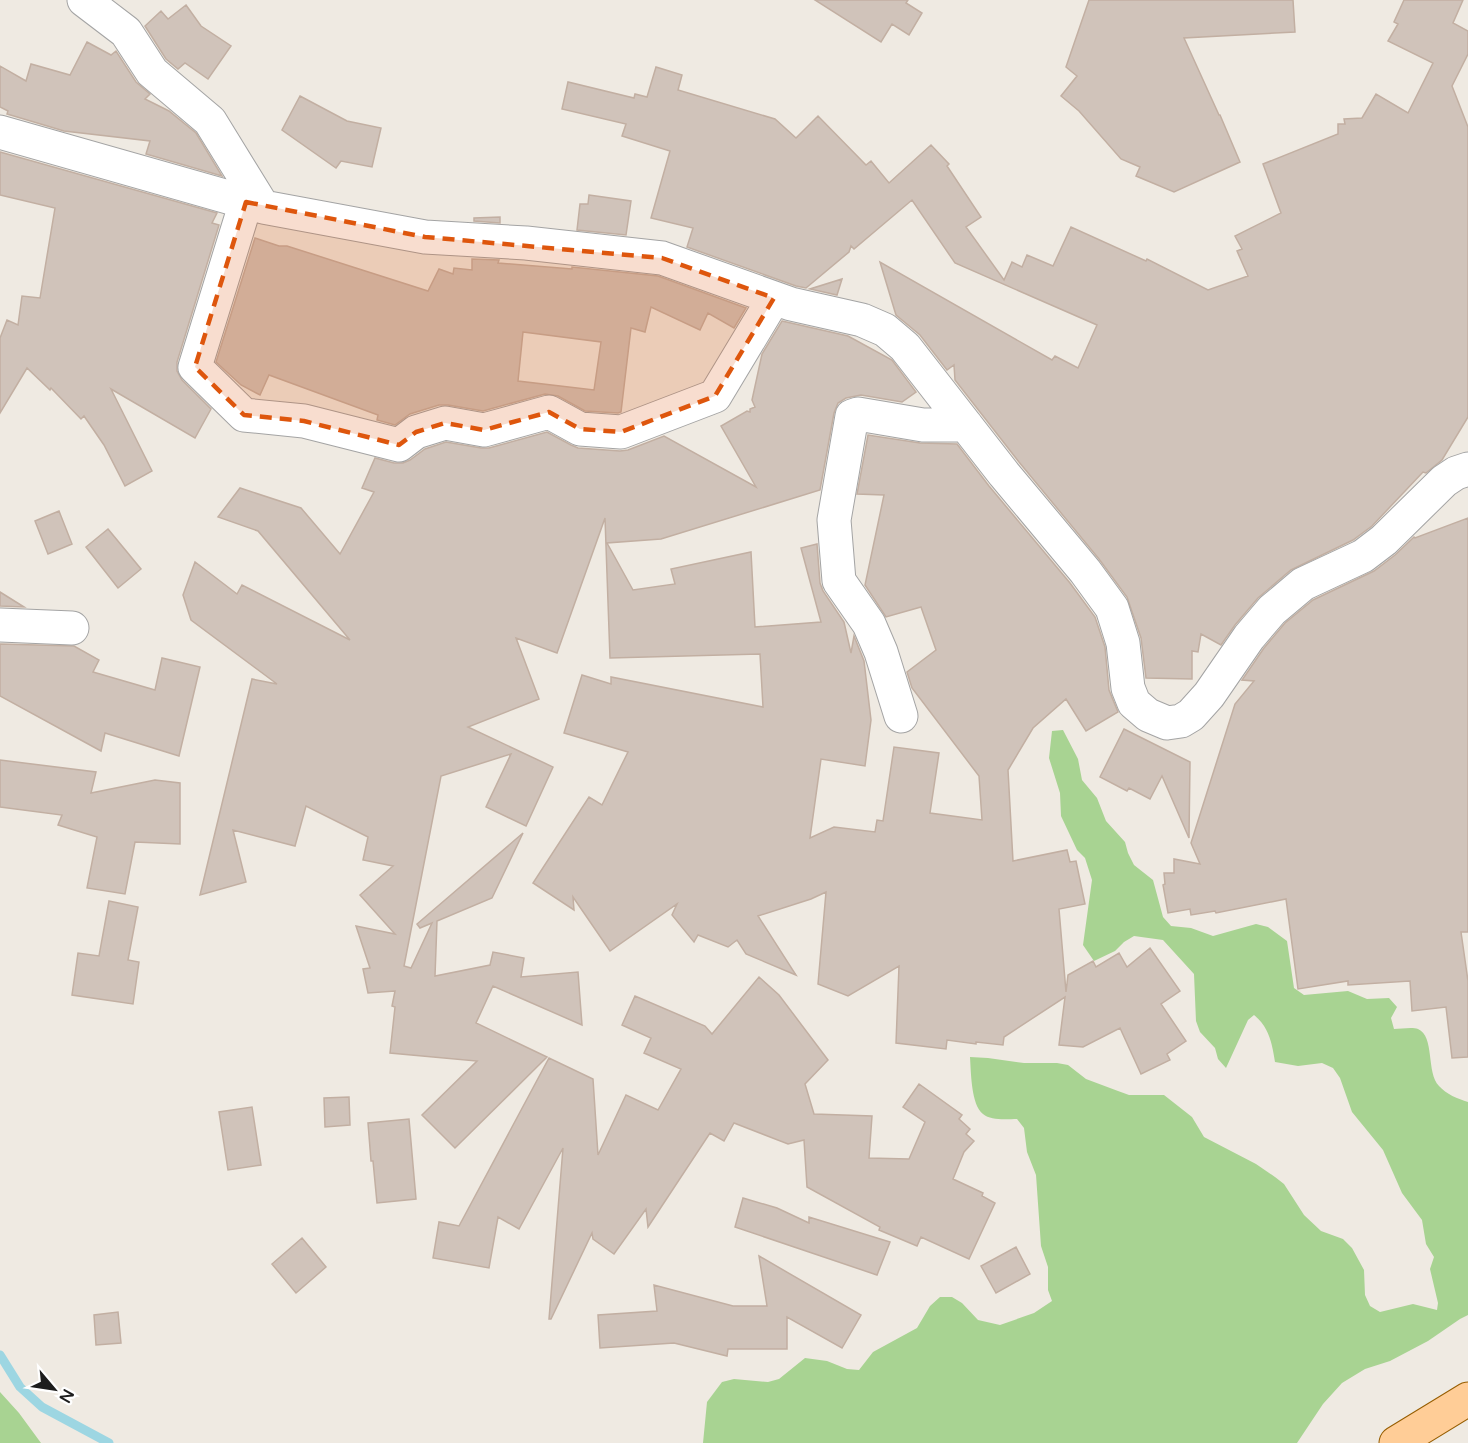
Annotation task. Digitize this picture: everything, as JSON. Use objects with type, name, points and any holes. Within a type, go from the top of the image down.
[{"type":"main road","points":[[1396,1443],[1468,1399]]},
{"type":"street","points":[[84,0],[126,32],[152,72],[210,121],[255,204],[195,367],[244,416],[304,421],[399,445],[416,432],[445,423],[484,430],[549,412],[580,429],[621,432],[715,396],[774,298]]},
{"type":"street","points":[[0,132],[255,204],[425,237],[526,243],[662,258],[791,304],[862,321],[885,330],[905,347],[1113,608],[1123,643],[1128,688],[1134,703],[1148,716],[1167,723],[1181,722],[1191,715],[1209,695],[1250,636],[1272,610],[1303,584],[1363,556],[1384,540],[1444,481],[1468,469]]},
{"type":"street","points":[[901,716],[881,652],[869,624],[839,581],[834,520],[852,416],[858,414],[923,425],[966,425]]},
{"type":"street","points":[[0,625],[72,628]]},
{"type":"highlighted area","points":[[246,202],[425,237],[662,258],[774,298],[715,396],[621,432],[580,429],[549,412],[484,430],[445,423],[416,432],[399,445],[304,421],[244,415],[195,367]]},
{"type":"green space","points":[[1063,730],[1078,759],[1082,780],[1097,798],[1106,821],[1125,842],[1134,865],[1153,880],[1163,917],[1171,926],[1191,928],[1213,936],[1256,924],[1268,927],[1287,941],[1294,988],[1304,995],[1348,991],[1367,999],[1389,998],[1397,1007],[1391,1018],[1394,1029],[1416,1028],[1423,1033],[1427,1039],[1435,1080],[1445,1091],[1468,1102],[1468,1315],[1428,1341],[1390,1361],[1365,1369],[1342,1383],[1323,1404],[1297,1443],[703,1443],[707,1402],[722,1382],[734,1379],[768,1382],[779,1379],[805,1358],[827,1361],[847,1369],[859,1370],[873,1352],[917,1328],[930,1306],[940,1297],[952,1297],[962,1303],[978,1320],[1000,1325],[1034,1313],[1052,1301],[1048,1290],[1048,1267],[1041,1246],[1036,1175],[1027,1152],[1024,1128],[1017,1119],[990,1118],[979,1110],[972,1088],[970,1057],[1068,1065],[1086,1079],[1129,1095],[1164,1095],[1192,1117],[1204,1137],[1256,1164],[1275,1177],[1284,1184],[1304,1215],[1321,1231],[1343,1239],[1352,1248],[1364,1270],[1365,1295],[1370,1306],[1380,1312],[1413,1304],[1437,1310],[1438,1303],[1430,1269],[1434,1257],[1426,1244],[1422,1220],[1402,1193],[1383,1150],[1352,1112],[1340,1078],[1333,1068],[1322,1063],[1298,1066],[1275,1062],[1266,1030],[1254,1015],[1248,1020],[1226,1068],[1218,1059],[1215,1048],[1200,1032],[1196,1021],[1194,974],[1163,940],[1134,936],[1115,951],[1094,961],[1083,945],[1092,880],[1085,858],[1077,850],[1061,816],[1060,793],[1049,758],[1052,731]]},
{"type":"green space","points":[[0,1392],[19,1413],[41,1443],[0,1443]]},
{"type":"building","points":[[815,0],[908,0],[906,3],[922,13],[909,35],[892,24],[881,42]]},
{"type":"building","points":[[1089,0],[1293,0],[1295,32],[1184,38],[1240,162],[1174,192],[1136,176],[1140,167],[1121,159],[1079,111],[1061,96],[1077,76],[1066,67]]},
{"type":"building","points":[[1404,0],[1463,0],[1453,23],[1468,31],[1468,54],[1452,86],[1468,127],[1468,417],[1442,460],[1426,473],[1423,472],[1372,526],[1353,540],[1291,570],[1258,598],[1221,645],[1201,634],[1198,652],[1192,651],[1192,679],[1146,678],[1141,638],[1127,597],[955,380],[954,365],[947,370],[920,335],[896,315],[880,262],[1052,360],[1055,356],[1078,368],[1097,325],[955,263],[912,200],[854,249],[851,246],[849,252],[806,288],[687,247],[693,228],[651,218],[670,151],[622,136],[626,124],[562,109],[568,82],[634,98],[635,94],[647,97],[656,67],[682,75],[678,90],[775,119],[796,138],[818,116],[866,165],[871,161],[889,183],[931,145],[949,164],[947,166],[981,217],[966,227],[1004,280],[1012,262],[1022,267],[1027,255],[1053,266],[1071,227],[1146,261],[1147,259],[1208,290],[1248,276],[1237,251],[1242,249],[1235,236],[1281,213],[1263,164],[1338,134],[1338,124],[1345,124],[1344,119],[1362,118],[1376,94],[1408,113],[1433,63],[1388,41],[1398,24],[1394,22]]},
{"type":"building","points":[[186,5],[201,26],[231,46],[208,79],[185,63],[178,69],[166,59],[145,26],[161,11],[168,19]]},
{"type":"building","points":[[87,42],[111,55],[116,51],[136,82],[150,94],[145,99],[169,111],[196,133],[222,176],[146,154],[150,141],[64,131],[7,114],[8,111],[0,107],[0,66],[26,81],[31,64],[70,75]]},
{"type":"building","points":[[300,96],[347,121],[381,128],[372,167],[341,161],[336,168],[282,130]]},
{"type":"building","points":[[0,152],[217,213],[212,223],[219,225],[177,362],[177,371],[182,380],[211,409],[195,438],[111,389],[152,471],[125,486],[104,445],[84,416],[81,419],[51,388],[50,390],[27,368],[0,413],[0,338],[7,320],[18,325],[22,296],[40,298],[55,208],[0,195]]},
{"type":"building","points":[[589,195],[631,201],[626,235],[577,230],[580,204],[588,204]]},
{"type":"building","points":[[500,217],[500,223],[474,221],[474,218]]},
{"type":"building","points":[[255,238],[428,291],[439,269],[453,274],[454,268],[472,270],[472,259],[499,260],[498,263],[572,269],[572,267],[658,276],[746,308],[734,328],[708,313],[700,330],[651,307],[645,332],[631,328],[621,412],[618,413],[585,411],[558,396],[545,394],[483,411],[439,405],[410,414],[395,425],[377,420],[378,415],[269,375],[260,395],[241,385],[216,362]],"holes":[[[523,332],[601,342],[594,390],[518,381]]]},
{"type":"building","points":[[842,279],[837,295],[810,289]]},
{"type":"building","points":[[782,321],[848,336],[892,360],[916,392],[902,402],[861,395],[846,398],[838,403],[834,413],[820,490],[661,539],[607,543],[633,590],[675,584],[671,569],[751,552],[755,627],[821,622],[801,548],[817,544],[820,583],[823,591],[844,622],[851,653],[854,636],[864,661],[871,720],[865,766],[821,759],[810,838],[834,827],[875,832],[877,820],[883,821],[894,747],[939,753],[930,813],[982,820],[979,776],[912,688],[907,672],[936,650],[921,607],[886,617],[865,585],[884,495],[857,494],[868,435],[920,443],[957,444],[1095,617],[1105,647],[1109,690],[1118,712],[1086,731],[1066,699],[1033,728],[1008,770],[1013,861],[1067,850],[1070,862],[1076,861],[1085,904],[1059,909],[1066,992],[1068,975],[1093,961],[1096,967],[1119,953],[1127,967],[1150,948],[1180,991],[1161,1004],[1186,1041],[1167,1054],[1170,1060],[1141,1074],[1120,1028],[1083,1047],[1059,1045],[1065,997],[1004,1037],[1003,1045],[947,1040],[946,1049],[896,1043],[899,966],[848,996],[818,984],[826,892],[758,916],[796,975],[746,954],[737,940],[728,947],[698,935],[694,942],[672,915],[677,904],[610,951],[573,897],[574,910],[533,883],[589,797],[602,805],[628,752],[564,733],[582,675],[611,684],[611,677],[763,707],[760,654],[610,658],[605,518],[557,653],[516,638],[539,699],[468,727],[553,767],[526,826],[486,807],[511,754],[441,776],[404,966],[411,968],[432,923],[420,928],[417,924],[523,833],[492,898],[437,921],[435,976],[490,965],[493,952],[524,958],[521,977],[578,972],[582,1025],[493,986],[476,1023],[547,1057],[455,1148],[422,1115],[477,1061],[390,1053],[395,991],[368,993],[363,969],[370,968],[356,926],[395,934],[360,895],[393,866],[363,860],[368,837],[306,806],[295,846],[233,830],[246,882],[200,895],[252,679],[277,684],[191,620],[183,595],[195,562],[237,594],[242,585],[350,640],[258,531],[218,517],[240,488],[301,508],[340,554],[374,492],[362,488],[375,458],[403,463],[425,449],[446,442],[489,448],[547,432],[578,448],[620,451],[664,436],[756,487],[721,426],[747,411],[750,412],[750,409],[755,407],[752,400],[762,354]]},
{"type":"building","points":[[59,511],[72,544],[48,554],[35,521]]},
{"type":"building","points":[[1468,518],[1468,932],[1461,932],[1468,981],[1468,1057],[1452,1058],[1446,1007],[1412,1011],[1410,981],[1348,985],[1348,981],[1298,989],[1286,899],[1216,913],[1215,911],[1191,915],[1190,909],[1168,913],[1163,885],[1165,884],[1164,873],[1174,873],[1174,859],[1200,864],[1191,843],[1235,704],[1254,681],[1242,680],[1264,648],[1285,623],[1313,600],[1374,571],[1414,537]]},
{"type":"building","points":[[108,529],[141,569],[118,588],[86,547]]},
{"type":"building","points":[[0,592],[24,607],[0,606]]},
{"type":"building","points":[[0,644],[74,646],[99,660],[93,672],[155,690],[162,658],[200,667],[179,756],[105,733],[101,751],[0,696]]},
{"type":"building","points":[[1124,729],[1190,762],[1189,838],[1162,776],[1150,799],[1129,788],[1127,791],[1100,777]]},
{"type":"building","points":[[0,760],[96,772],[91,793],[155,780],[180,783],[180,844],[135,842],[125,894],[87,888],[97,837],[58,825],[62,815],[0,807]]},
{"type":"building","points":[[109,901],[138,907],[128,960],[139,962],[133,1004],[72,995],[78,953],[99,956]]},
{"type":"building","points":[[759,977],[779,995],[828,1060],[805,1084],[814,1114],[872,1116],[869,1158],[909,1159],[925,1122],[903,1107],[919,1084],[962,1115],[959,1119],[970,1129],[966,1134],[974,1141],[964,1152],[953,1179],[983,1193],[982,1196],[995,1203],[969,1259],[921,1237],[917,1246],[879,1230],[880,1227],[807,1187],[804,1140],[788,1144],[734,1123],[724,1141],[710,1133],[648,1227],[646,1209],[614,1254],[593,1239],[592,1233],[551,1319],[549,1319],[563,1148],[519,1229],[498,1217],[489,1268],[433,1258],[439,1222],[459,1226],[549,1058],[593,1079],[598,1155],[626,1095],[658,1110],[681,1069],[644,1053],[651,1038],[622,1025],[635,996],[705,1026],[712,1034]]},
{"type":"building","points":[[349,1097],[350,1125],[325,1127],[324,1098]]},
{"type":"building","points":[[252,1107],[261,1165],[228,1170],[219,1112]]},
{"type":"building","points":[[409,1119],[416,1199],[377,1203],[368,1123]]},
{"type":"building","points":[[743,1198],[777,1208],[809,1223],[809,1217],[890,1242],[877,1275],[735,1227]]},
{"type":"building","points":[[302,1238],[326,1267],[296,1293],[272,1264]]},
{"type":"building","points":[[1016,1247],[1030,1274],[996,1293],[981,1266]]},
{"type":"building","points":[[759,1256],[861,1315],[842,1348],[787,1317],[787,1349],[728,1349],[727,1356],[674,1343],[600,1348],[598,1315],[657,1311],[654,1285],[733,1306],[767,1306]]},
{"type":"building","points":[[118,1312],[121,1343],[96,1345],[94,1315]]},
{"type":"waterway","points":[[0,1355],[20,1387],[42,1407],[109,1443]]}]
